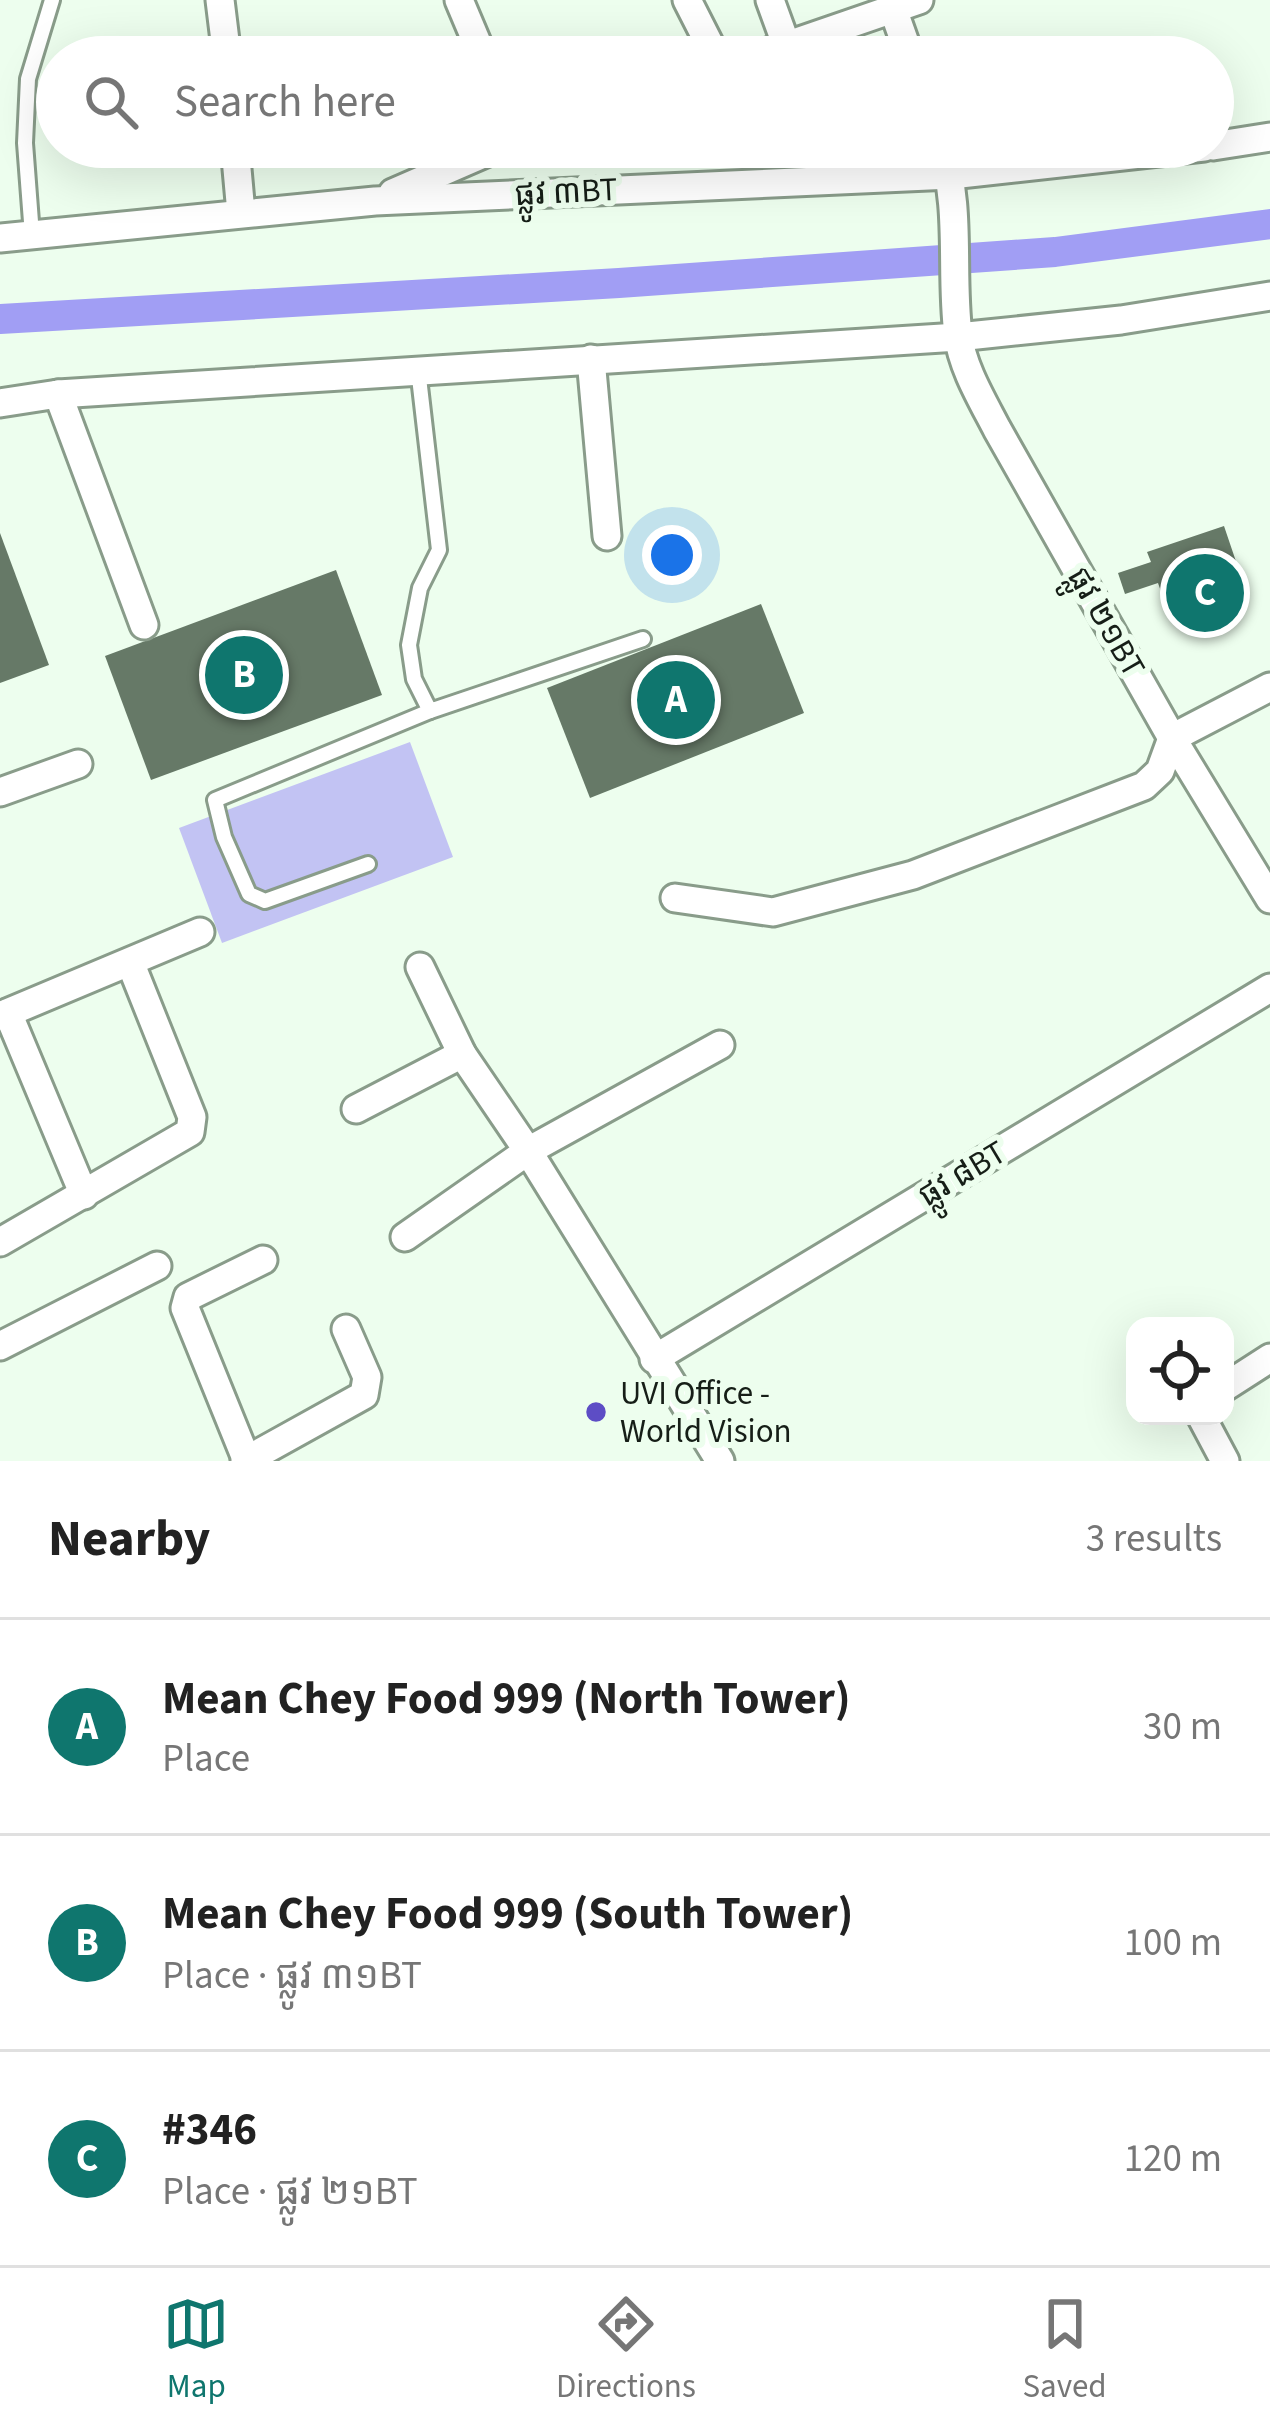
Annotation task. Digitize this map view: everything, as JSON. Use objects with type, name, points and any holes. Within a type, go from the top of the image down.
[{"type":"street","points":[[220,0],[224,36]]},
{"type":"street","points":[[459,0],[474,36]]},
{"type":"street","points":[[687,0],[705,36]]},
{"type":"street","points":[[770,0],[783,36]]},
{"type":"street","points":[[811,36],[906,5],[908,36]]},
{"type":"street","name":"ផ្លូវ ៣BT","points":[[1234,142],[1270,136]]},
{"type":"street","points":[[238,168],[242,213]]},
{"type":"street","points":[[375,201],[451,168]]},
{"type":"street","points":[[947,168],[957,324]]},
{"type":"street","name":"ផ្លូវ ៣BT","points":[[0,238],[375,201],[951,185],[1063,168]]},
{"type":"street","points":[[0,403],[58,394],[591,359],[957,324],[1121,320],[1270,296]]},
{"type":"street","name":"ផ្លូវ ២១BT","points":[[957,324],[997,429],[1172,738],[1270,899]]},
{"type":"street","points":[[591,359],[607,536]]},
{"type":"street","points":[[58,394],[143,625]]},
{"type":"street","points":[[675,898],[773,912],[913,875],[1144,786],[1160,771],[1172,738],[1270,687]]},
{"type":"street","points":[[0,792],[78,764]]},
{"type":"street","points":[[84,1195],[4,1015],[200,932]]},
{"type":"street","points":[[0,1242],[190,1132],[192,1117],[130,962]]},
{"type":"street","points":[[420,967],[462,1054],[528,1151],[720,1461]]},
{"type":"street","name":"ផ្លូវ ៨BT","points":[[654,1359],[1270,988]]},
{"type":"street","points":[[405,1237],[528,1151],[720,1045]]},
{"type":"street","points":[[356,1109],[462,1054]]},
{"type":"street","points":[[263,1260],[188,1297],[185,1308],[246,1461],[364,1395],[368,1377],[346,1329]]},
{"type":"street","points":[[0,1346],[157,1266]]},
{"type":"street","points":[[1234,1381],[1270,1358]]},
{"type":"street","points":[[1206,1425],[1225,1461]]},
{"type":"lane","points":[[41,36],[52,0]]},
{"type":"lane","points":[[32,235],[26,143],[28,80],[36,53]]},
{"type":"lane","points":[[418,369],[439,550],[420,587],[409,645],[414,679],[430,711]]},
{"type":"lane","points":[[368,863],[265,901],[248,895],[224,837],[215,800],[430,711],[643,639]]},
{"type":"shaded area","points":[[410,742],[453,857],[222,943],[179,828]]},
{"type":"building","points":[[1224,526],[1247,594],[1171,620],[1158,583],[1125,594],[1118,573],[1151,562],[1147,552]]},
{"type":"building","points":[[0,533],[49,665],[0,683]]},
{"type":"building","points":[[336,570],[382,695],[151,780],[105,656]]},
{"type":"building","points":[[761,604],[804,713],[590,798],[547,688]]},
{"type":"waterway","points":[[0,319],[1055,252],[1270,224]]},
{"type":"place","name":"#346","points":[[1205,593]]},
{"type":"place","name":"Mean Chey Food 999 (South Tower)","points":[[244,675]]},
{"type":"place","name":"Mean Chey Food 999 (North Tower)","points":[[676,700]]},
{"type":"place","name":"UVI Office - World Vision","points":[[596,1412]]}]
